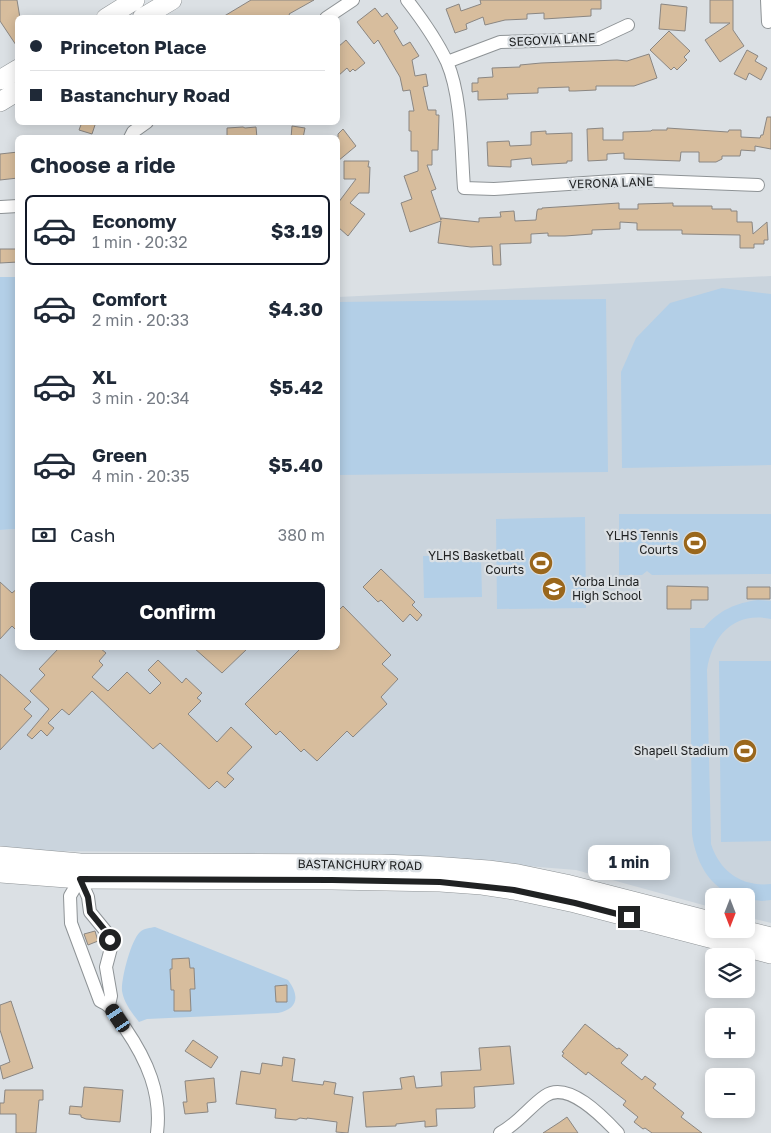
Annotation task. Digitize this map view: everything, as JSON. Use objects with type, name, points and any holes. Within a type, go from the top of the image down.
[{"type":"main road","points":[[111,15],[135,0]]},
{"type":"main road","points":[[147,15],[172,0]]},
{"type":"main road","points":[[0,80],[15,71]]},
{"type":"main road","points":[[0,102],[15,94]]},
{"type":"main road","name":"BASTANCHURY ROAD","points":[[0,856],[80,871],[440,882],[514,890],[575,903],[771,954]]},
{"type":"main road","name":"BASTANCHURY ROAD","points":[[0,873],[381,864],[453,867],[518,874],[705,920]]},
{"type":"main road","points":[[370,880],[376,873],[444,873],[450,871],[453,867]]},
{"type":"main road","points":[[514,890],[515,886],[521,883],[584,897],[600,893]]},
{"type":"main road","points":[[755,933],[771,937]]},
{"type":"street","points":[[330,15],[353,0]]},
{"type":"street","points":[[406,0],[420,17],[447,62]]},
{"type":"street","points":[[767,0],[768,22]]},
{"type":"street","name":"SEGOVIA LANE","points":[[447,62],[500,42],[598,39],[628,25]]},
{"type":"street","name":"VERONA LANE","points":[[447,62],[456,94],[464,188],[629,180],[758,185]]},
{"type":"street","points":[[132,135],[143,125]]},
{"type":"street","points":[[1,207],[15,206]]},
{"type":"street","points":[[80,871],[88,897],[90,912],[108,934],[110,940],[111,948],[106,967],[111,996],[109,1005]]},
{"type":"street","points":[[80,871],[70,896],[71,923],[100,1001],[109,1005],[136,1044],[147,1064],[157,1099],[160,1133]]},
{"type":"street","points":[[88,971],[106,967]]},
{"type":"street","points":[[500,1133],[521,1118],[545,1096],[555,1092],[575,1097],[605,1120],[618,1133]]},
{"type":"shaded area","name":"Yorba Linda High School","points":[[771,276],[771,923],[755,919],[755,888],[705,888],[705,906],[576,870],[377,854],[51,851],[0,847],[0,530],[15,529],[15,650],[340,650],[340,297]]},
{"type":"shaded area","points":[[0,277],[15,277],[15,529],[0,530]]},
{"type":"shaded area","points":[[722,288],[771,294],[771,465],[622,468],[621,372],[636,338],[670,303]]},
{"type":"shaded area","points":[[606,299],[608,472],[340,475],[340,302]]},
{"type":"shaded area","name":"YLHS Tennis Courts","points":[[619,514],[771,514],[771,574],[652,575],[647,571],[642,575],[619,575]]},
{"type":"shaded area","name":"YLHS Basketball Courts","points":[[585,517],[586,608],[497,609],[496,519]]},
{"type":"shaded area","points":[[481,555],[482,597],[424,598],[423,556]]},
{"type":"shaded area","points":[[758,600],[771,601],[771,619],[746,619],[736,623],[720,637],[710,658],[707,670],[711,844],[720,862],[734,876],[751,883],[771,884],[771,900],[762,901],[755,900],[755,888],[720,888],[715,884],[702,867],[697,856],[692,834],[690,628],[704,628],[716,616],[728,608]]},
{"type":"shaded area","name":"Shapell Stadium","points":[[719,661],[771,661],[771,841],[721,842]]},
{"type":"shaded area","points":[[155,927],[288,980],[295,996],[293,1005],[285,1011],[278,1013],[147,1019],[139,1022],[125,1000],[122,991],[123,978],[130,951],[137,936],[147,928]]},
{"type":"building","points":[[0,0],[17,0],[20,15],[15,15],[15,44],[0,21]]},
{"type":"building","points":[[251,0],[314,0],[290,15],[226,15]]},
{"type":"building","points":[[480,0],[601,0],[601,9],[591,9],[591,16],[544,19],[544,13],[527,14],[527,19],[505,20],[485,25],[483,17],[466,24],[467,29],[455,33],[446,9],[459,4],[461,11],[481,4]]},
{"type":"building","points":[[710,0],[733,0],[733,30],[744,46],[720,62],[705,40],[730,23],[710,23]]},
{"type":"building","points":[[661,4],[687,7],[685,31],[659,29]]},
{"type":"building","points":[[375,8],[382,17],[387,13],[398,28],[394,31],[403,46],[410,42],[419,56],[412,60],[415,76],[426,74],[428,86],[423,87],[428,110],[436,110],[436,115],[439,115],[438,150],[432,150],[432,165],[427,165],[436,189],[431,191],[441,220],[441,218],[479,222],[479,218],[501,217],[500,212],[514,211],[515,221],[536,220],[538,209],[542,208],[619,203],[619,209],[638,209],[638,204],[673,203],[673,206],[712,206],[712,209],[731,209],[731,211],[737,211],[737,222],[752,222],[753,234],[767,222],[768,240],[764,240],[764,244],[754,244],[754,248],[740,248],[740,235],[682,234],[682,230],[637,230],[637,223],[620,222],[620,229],[592,230],[592,234],[565,236],[548,236],[548,233],[531,234],[531,243],[500,244],[501,265],[493,265],[492,246],[471,247],[438,243],[441,221],[410,232],[401,203],[412,199],[404,176],[418,171],[418,151],[411,151],[411,131],[409,131],[409,111],[414,111],[410,90],[403,91],[400,77],[378,40],[374,44],[357,22]]},
{"type":"building","points":[[669,31],[690,51],[684,57],[687,60],[677,70],[674,67],[671,70],[650,50]]},
{"type":"building","points":[[346,40],[365,63],[355,71],[353,69],[350,72],[347,68],[340,74],[340,45]]},
{"type":"building","points":[[747,50],[758,56],[755,61],[767,68],[761,80],[749,73],[746,80],[734,74]]},
{"type":"building","points":[[649,54],[657,78],[634,86],[596,86],[596,90],[575,91],[569,91],[569,87],[538,88],[538,93],[507,94],[508,99],[478,100],[478,91],[472,92],[472,83],[478,83],[478,78],[493,77],[492,68],[520,67],[520,65],[541,63],[627,61]]},
{"type":"building","points":[[767,117],[771,117],[771,149],[755,146],[755,151],[741,150],[740,156],[722,156],[722,159],[716,162],[699,162],[699,152],[681,152],[680,161],[624,159],[624,153],[607,154],[607,160],[588,161],[587,129],[603,128],[603,140],[623,140],[623,132],[667,130],[667,128],[728,132],[729,130],[741,130],[741,137],[760,138],[763,135]]},
{"type":"building","points":[[81,125],[95,125],[92,134],[79,130]]},
{"type":"building","points":[[292,126],[305,128],[304,135],[291,135]]},
{"type":"building","points":[[256,127],[257,135],[227,135],[227,128]]},
{"type":"building","points":[[343,129],[356,146],[340,159],[340,135],[338,134]]},
{"type":"building","points":[[546,131],[546,134],[572,133],[572,161],[532,165],[531,158],[511,160],[511,167],[488,166],[487,142],[509,141],[510,146],[531,145],[531,132]]},
{"type":"building","points":[[15,152],[15,178],[0,180],[0,154]]},
{"type":"building","points":[[344,161],[369,161],[369,193],[359,193],[350,203],[365,214],[348,236],[340,229],[340,200],[356,179],[344,179]]},
{"type":"building","points":[[0,249],[15,249],[15,262],[0,263]]},
{"type":"building","points":[[381,569],[415,602],[412,605],[422,615],[417,621],[410,614],[403,622],[381,600],[378,602],[363,587]]},
{"type":"building","points":[[0,582],[12,593],[15,590],[15,629],[12,626],[0,639]]},
{"type":"building","points":[[667,586],[708,587],[708,600],[691,600],[691,609],[667,609]]},
{"type":"building","points":[[747,587],[770,587],[770,599],[747,599]]},
{"type":"building","points":[[343,606],[391,655],[382,664],[398,679],[381,697],[387,704],[353,737],[347,731],[317,761],[304,749],[301,752],[280,731],[276,735],[245,704],[299,650],[340,650],[340,609]]},
{"type":"building","points":[[57,650],[102,650],[106,653],[99,661],[103,665],[92,677],[108,691],[127,672],[150,694],[161,683],[148,670],[158,660],[182,683],[186,678],[202,693],[197,698],[201,701],[188,714],[217,742],[231,727],[252,747],[227,773],[234,779],[225,788],[217,781],[209,789],[160,743],[153,749],[92,691],[69,715],[62,709],[48,723],[54,728],[47,736],[41,730],[32,739],[27,735],[49,709],[30,691],[45,675],[39,669]]},
{"type":"building","points":[[196,650],[246,650],[222,673]]},
{"type":"building","points":[[0,674],[31,702],[24,709],[32,716],[0,750]]},
{"type":"building","points":[[95,931],[98,941],[88,945],[84,934]]},
{"type":"building","points":[[189,958],[190,968],[194,968],[195,989],[190,989],[191,1011],[174,1011],[174,990],[171,990],[170,969],[172,969],[172,959]]},
{"type":"building","points":[[287,985],[287,1002],[276,1002],[275,986]]},
{"type":"building","points":[[11,1001],[33,1068],[3,1079],[0,1066],[10,1062],[0,1030],[0,1005]]},
{"type":"building","points":[[585,1024],[617,1049],[619,1048],[628,1055],[621,1063],[642,1080],[645,1076],[656,1084],[653,1088],[684,1113],[681,1117],[702,1133],[652,1133],[645,1128],[643,1129],[634,1122],[638,1117],[623,1105],[626,1101],[588,1072],[586,1075],[562,1056],[564,1053],[562,1052]]},
{"type":"building","points":[[193,1040],[218,1057],[211,1068],[185,1051]]},
{"type":"building","points":[[510,1046],[514,1084],[474,1087],[475,1107],[436,1109],[437,1126],[425,1127],[425,1121],[396,1124],[396,1126],[366,1127],[363,1092],[402,1089],[400,1078],[414,1076],[416,1088],[442,1086],[441,1072],[481,1070],[479,1048]]},
{"type":"building","points":[[283,1057],[295,1059],[292,1081],[323,1085],[324,1081],[336,1083],[334,1094],[353,1097],[348,1133],[336,1132],[337,1122],[307,1118],[296,1120],[275,1118],[276,1109],[236,1104],[241,1071],[260,1074],[262,1063],[282,1066]]},
{"type":"building","points":[[214,1078],[216,1102],[207,1103],[208,1112],[185,1114],[183,1102],[187,1102],[185,1081]]},
{"type":"building","points":[[84,1087],[123,1090],[120,1122],[86,1119],[81,1117],[81,1115],[69,1114],[70,1106],[82,1107]]},
{"type":"building","points":[[5,1090],[43,1090],[43,1100],[39,1100],[36,1133],[16,1133],[16,1114],[0,1114],[0,1103],[4,1103]]},
{"type":"building","points":[[567,1117],[578,1133],[543,1133],[560,1122]]},
{"type":"place","name":"YLHS Tennis Courts","points":[[695,543]]},
{"type":"place","name":"YLHS Basketball Courts","points":[[541,563]]},
{"type":"place","name":"Yorba Linda High School","points":[[554,589]]},
{"type":"place","name":"Shapell Stadium","points":[[745,751]]},
{"type":"route","points":[[110,940],[104,928],[90,912],[88,897],[80,879],[440,882],[482,885],[514,890],[629,917]]}]
